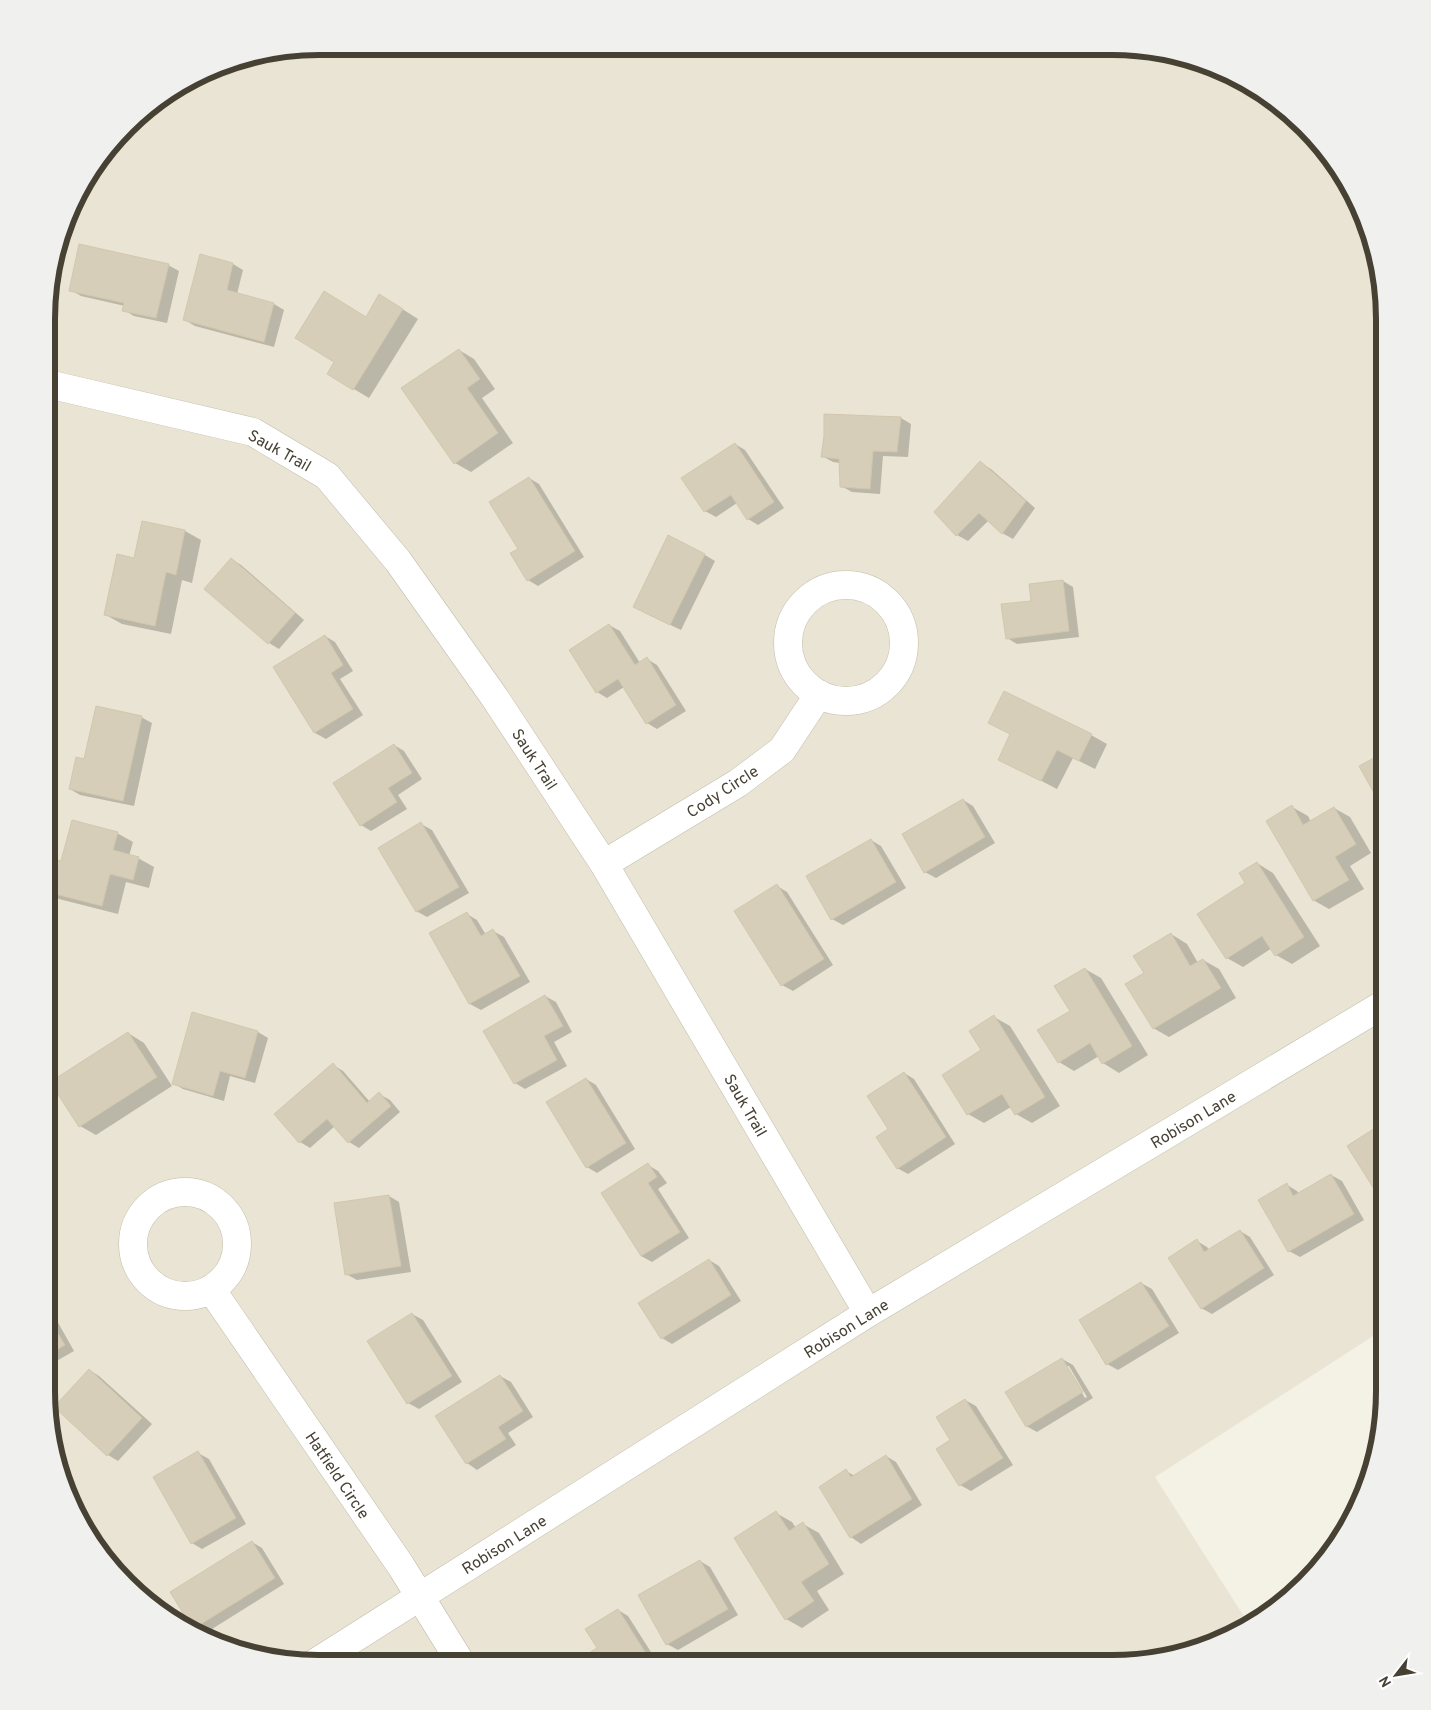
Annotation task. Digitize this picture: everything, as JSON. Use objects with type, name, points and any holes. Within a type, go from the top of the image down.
[{"type":"street","name":"Sauk Trail","points":[[55,391],[253,432],[327,476],[404,569],[495,698],[604,864],[868,1314]]},
{"type":"street","points":[[850,584],[868,588],[884,598],[896,613],[903,632],[903,653],[897,671],[884,687],[867,698],[848,701],[828,698],[819,694],[804,683],[792,666],[787,640],[791,621],[800,606],[814,593],[831,586],[850,584]]},
{"type":"street","name":"Cody Circle","points":[[604,864],[738,783],[782,750],[819,694]]},
{"type":"street","name":"Robison Lane","points":[[327,1655],[868,1314],[1376,1009]]},
{"type":"street","name":"Hatfield Circle","points":[[211,1290],[401,1566],[457,1655]]},
{"type":"shaded area","points":[[319,55],[1112,55],[1163,60],[1197,69],[1229,82],[1273,110],[1299,132],[1321,158],[1341,187],[1362,234],[1374,285],[1376,319],[1376,1334],[1155,1477],[1246,1619],[1197,1641],[1146,1653],[1112,1655],[319,1655],[285,1653],[234,1641],[187,1620],[158,1600],[132,1578],[110,1552],[90,1523],[69,1476],[57,1425],[55,1391],[55,319],[60,268],[69,234],[82,202],[110,158],[132,132],[158,110],[187,90],[234,69],[285,57]]},
{"type":"building","points":[[79,244],[169,264],[156,318],[122,311],[124,303],[69,291]]},
{"type":"building","points":[[200,254],[233,263],[227,290],[274,303],[264,342],[183,320]]},
{"type":"building","points":[[324,291],[366,317],[379,294],[403,309],[353,390],[327,374],[334,362],[295,338]]},
{"type":"building","points":[[459,349],[480,379],[467,388],[498,433],[454,464],[401,388]]},
{"type":"building","points":[[824,414],[901,417],[897,452],[873,451],[870,489],[840,487],[839,459],[821,457],[824,436]]},
{"type":"building","points":[[735,443],[774,502],[747,520],[731,495],[704,512],[681,478]]},
{"type":"building","points":[[980,461],[1026,501],[1002,534],[979,513],[956,536],[934,512]]},
{"type":"building","points":[[529,477],[575,551],[527,581],[510,553],[518,549],[489,502]]},
{"type":"building","points":[[142,521],[185,530],[176,575],[166,572],[155,626],[104,615],[117,554],[134,558]]},
{"type":"building","points":[[668,535],[705,554],[670,625],[633,607]]},
{"type":"building","points":[[231,558],[295,613],[268,644],[204,589]]},
{"type":"building","points":[[1063,580],[1069,631],[1006,639],[1001,604],[1031,601],[1029,584]]},
{"type":"building","points":[[609,624],[635,665],[647,657],[676,705],[646,724],[618,679],[596,693],[569,650]]},
{"type":"building","points":[[325,635],[343,665],[331,673],[353,709],[314,733],[273,667]]},
{"type":"building","points":[[1004,691],[1092,734],[1079,761],[1057,750],[1041,781],[998,760],[1010,734],[988,723]]},
{"type":"building","points":[[96,706],[142,716],[123,801],[69,789],[76,757],[84,759]]},
{"type":"building","points":[[394,744],[412,773],[388,788],[397,802],[360,826],[333,783]]},
{"type":"building","points":[[1376,757],[1376,797],[1359,766]]},
{"type":"building","points":[[963,799],[985,837],[924,873],[902,834]]},
{"type":"building","points":[[1292,805],[1303,825],[1334,807],[1356,844],[1335,857],[1349,880],[1313,901],[1266,821]]},
{"type":"building","points":[[72,820],[118,832],[113,850],[139,857],[133,880],[110,874],[102,906],[55,894],[55,859],[61,861]]},
{"type":"building","points":[[421,822],[459,887],[416,912],[378,848]]},
{"type":"building","points":[[871,839],[896,882],[831,920],[806,876]]},
{"type":"building","points":[[1257,862],[1304,937],[1275,956],[1262,936],[1226,959],[1197,914],[1245,883],[1239,873]]},
{"type":"building","points":[[777,884],[824,959],[781,986],[734,911]]},
{"type":"building","points":[[467,912],[481,936],[493,929],[520,976],[469,1004],[429,933]]},
{"type":"building","points":[[1171,933],[1190,966],[1203,959],[1221,988],[1153,1029],[1125,984],[1144,973],[1133,956]]},
{"type":"building","points":[[1085,968],[1132,1046],[1102,1064],[1090,1043],[1058,1063],[1037,1030],[1070,1011],[1054,986]]},
{"type":"building","points":[[545,995],[563,1026],[544,1036],[557,1060],[514,1084],[483,1031]]},
{"type":"building","points":[[192,1012],[258,1031],[245,1078],[220,1071],[213,1096],[172,1084]]},
{"type":"building","points":[[994,1015],[1045,1097],[1015,1115],[1002,1094],[967,1115],[942,1075],[981,1050],[969,1031]]},
{"type":"building","points":[[128,1032],[157,1077],[79,1127],[55,1090],[55,1079]]},
{"type":"building","points":[[333,1063],[367,1103],[379,1092],[391,1106],[348,1143],[327,1119],[299,1143],[274,1114]]},
{"type":"building","points":[[904,1072],[946,1137],[897,1169],[876,1137],[888,1129],[867,1096]]},
{"type":"building","points":[[586,1078],[626,1143],[586,1168],[546,1102]]},
{"type":"building","points":[[1375,1128],[1376,1130],[1376,1192],[1347,1146]]},
{"type":"building","points":[[648,1163],[657,1177],[648,1183],[680,1232],[641,1256],[601,1193]]},
{"type":"building","points":[[1331,1174],[1354,1214],[1288,1252],[1258,1200],[1287,1183],[1293,1196]]},
{"type":"building","points":[[389,1195],[401,1266],[345,1275],[334,1203]]},
{"type":"building","points":[[1240,1230],[1264,1268],[1201,1309],[1168,1258],[1197,1239],[1204,1252]]},
{"type":"building","points":[[709,1259],[731,1295],[661,1339],[638,1303]]},
{"type":"building","points":[[1141,1282],[1169,1326],[1106,1365],[1079,1320]]},
{"type":"building","points":[[412,1313],[452,1376],[407,1404],[367,1341]]},
{"type":"building","points":[[55,1329],[65,1345],[55,1351]]},
{"type":"building","points":[[1062,1358],[1083,1392],[1026,1427],[1005,1392]]},
{"type":"building","points":[[89,1369],[142,1418],[107,1456],[56,1409],[56,1405]]},
{"type":"building","points":[[500,1375],[523,1411],[498,1427],[506,1439],[466,1464],[435,1416]]},
{"type":"building","points":[[965,1399],[1003,1458],[959,1486],[936,1449],[950,1440],[936,1417]]},
{"type":"building","points":[[198,1451],[236,1518],[191,1544],[153,1477]]},
{"type":"building","points":[[886,1455],[912,1499],[850,1538],[819,1487],[846,1469],[851,1477]]},
{"type":"building","points":[[776,1511],[789,1531],[803,1522],[829,1564],[801,1582],[814,1601],[785,1620],[734,1538]]},
{"type":"building","points":[[252,1541],[275,1578],[198,1626],[188,1620],[170,1592]]},
{"type":"building","points":[[700,1560],[728,1609],[666,1645],[638,1595]]},
{"type":"building","points":[[618,1609],[647,1655],[586,1655],[597,1648],[585,1629]]}]
